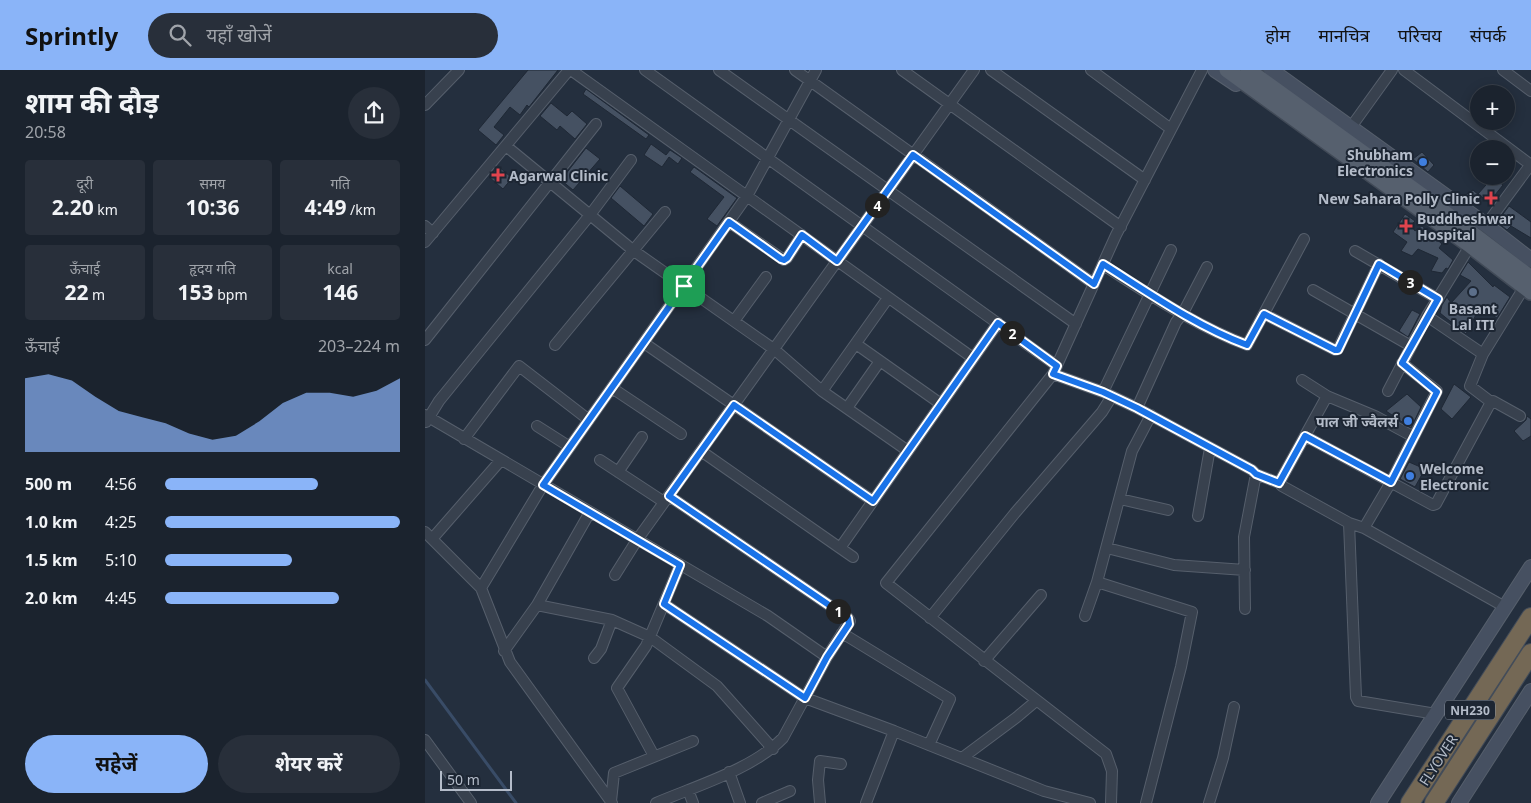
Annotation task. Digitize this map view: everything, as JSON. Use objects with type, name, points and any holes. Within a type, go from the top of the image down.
[{"type":"highway","name":"FLYOVER","points":[[1410,803],[1531,617]]},
{"type":"highway","name":"FLYOVER","points":[[1434,803],[1531,654]]},
{"type":"main road","points":[[1227,70],[1528,289]]},
{"type":"main road","points":[[1248,70],[1420,194],[1528,289]]},
{"type":"street","points":[[425,105],[459,70]]},
{"type":"street","points":[[425,242],[429,229],[506,146],[570,70],[973,358]]},
{"type":"street","points":[[645,70],[998,323],[1055,370],[1137,408],[1252,470],[1256,474],[1279,483],[1349,523],[1364,528],[1505,607]]},
{"type":"street","points":[[719,70],[1076,324]]},
{"type":"street","points":[[795,70],[1094,284]]},
{"type":"street","points":[[481,588],[543,485],[747,196],[816,70]]},
{"type":"street","points":[[902,70],[1121,227]]},
{"type":"street","points":[[615,575],[666,499],[775,350],[974,70]]},
{"type":"street","points":[[991,70],[1145,180]]},
{"type":"street","points":[[1091,70],[1171,129]]},
{"type":"street","points":[[1111,803],[1112,771],[1106,754],[886,583],[1055,370],[1121,227],[1202,70]]},
{"type":"street","points":[[1215,70],[1468,250],[1528,289],[1483,354],[1470,386],[1491,402],[1493,401],[1520,416]]},
{"type":"street","points":[[1271,70],[1351,126],[1531,260]]},
{"type":"street","points":[[1351,126],[1392,70]]},
{"type":"street","points":[[1404,70],[1531,164],[1486,225]]},
{"type":"street","points":[[1503,70],[1531,91]]},
{"type":"street","points":[[425,340],[596,124]]},
{"type":"street","points":[[506,146],[634,251],[775,350],[822,391],[908,451]]},
{"type":"street","points":[[631,160],[590,215],[426,419],[501,460],[768,616],[827,657]]},
{"type":"street","points":[[555,346],[665,212]]},
{"type":"street","points":[[729,222],[784,260],[802,235]]},
{"type":"street","points":[[1103,264],[1149,294],[1247,345],[1304,239]]},
{"type":"street","points":[[930,618],[1102,412],[1149,294],[1171,250]]},
{"type":"street","points":[[1355,250],[1438,299]]},
{"type":"street","points":[[1388,391],[1427,316],[1468,250]]},
{"type":"street","points":[[1264,314],[1338,350],[1379,264]]},
{"type":"street","points":[[1137,408],[1176,322],[1183,313],[1207,268]]},
{"type":"street","points":[[734,321],[766,277]]},
{"type":"street","points":[[1313,290],[1411,346]]},
{"type":"street","points":[[822,391],[888,298]]},
{"type":"street","points":[[1427,316],[1483,354]]},
{"type":"street","points":[[840,548],[998,323]]},
{"type":"street","points":[[644,343],[873,501]]},
{"type":"street","points":[[856,344],[941,404]]},
{"type":"street","points":[[847,408],[880,360]]},
{"type":"street","points":[[1364,528],[1391,482],[1437,392],[1402,363]]},
{"type":"street","points":[[464,439],[519,366],[589,420]]},
{"type":"street","points":[[1302,380],[1327,396],[1375,416],[1414,437]]},
{"type":"street","points":[[612,388],[681,434]]},
{"type":"street","points":[[1279,483],[1327,396]]},
{"type":"street","points":[[1305,436],[1433,505],[1436,504],[1491,402]]},
{"type":"street","points":[[1085,616],[1107,548],[1132,451],[1151,416]]},
{"type":"street","points":[[537,426],[570,447]]},
{"type":"street","points":[[618,472],[642,437]]},
{"type":"street","points":[[1198,516],[1210,448]]},
{"type":"street","points":[[701,452],[853,557]]},
{"type":"street","points":[[501,460],[429,535],[481,588],[504,651],[510,662],[611,802]]},
{"type":"street","points":[[600,460],[666,499],[848,618],[849,624],[827,657],[783,738],[773,749],[729,772],[656,803]]},
{"type":"street","points":[[1245,609],[1243,536],[1256,474]]},
{"type":"street","points":[[1120,499],[1168,510]]},
{"type":"street","points":[[504,651],[537,605],[590,512]]},
{"type":"street","points":[[1349,523],[1356,697],[1358,701],[1436,714]]},
{"type":"street","points":[[1107,548],[1174,564],[1245,570]]},
{"type":"street","points":[[654,756],[617,688],[646,646],[680,565]]},
{"type":"street","points":[[1378,803],[1531,567]]},
{"type":"street","points":[[1097,582],[1192,612],[1181,667],[1146,803]]},
{"type":"street","points":[[984,661],[1041,594]]},
{"type":"street","points":[[664,604],[805,698],[929,744],[1044,791],[1090,803]]},
{"type":"street","points":[[537,605],[613,620],[650,637],[717,686],[773,749]]},
{"type":"street","points":[[594,658],[601,649],[613,620]]},
{"type":"street","points":[[842,633],[950,699],[929,744]]},
{"type":"street","points":[[1459,803],[1531,691]]},
{"type":"street","points":[[962,758],[1036,701]]},
{"type":"street","points":[[1209,803],[1223,758],[1234,707]]},
{"type":"street","points":[[866,803],[894,731]]},
{"type":"street","points":[[425,740],[471,803]]},
{"type":"street","points":[[611,802],[614,773],[693,741]]},
{"type":"street","points":[[820,803],[817,780],[820,761],[841,764]]},
{"type":"street","points":[[729,772],[741,803]]},
{"type":"street","points":[[688,790],[693,803]]},
{"type":"street","points":[[762,803],[790,791]]},
{"type":"building","points":[[528,70],[558,70],[529,107],[527,105],[520,115],[510,107],[494,127],[504,135],[496,145],[478,130]]},
{"type":"building","points":[[586,89],[649,135],[646,139],[583,94]]},
{"type":"building","points":[[551,103],[567,116],[572,111],[587,124],[575,139],[560,126],[557,130],[540,116]]},
{"type":"building","points":[[651,144],[666,155],[670,150],[682,158],[678,164],[669,157],[662,167],[644,155]]},
{"type":"building","points":[[586,148],[600,159],[573,190],[561,180]]},
{"type":"building","name":"Shubham Electronics","points":[[1422,152],[1434,165],[1428,172],[1413,159]]},
{"type":"building","points":[[498,166],[512,178],[503,189],[489,177]]},
{"type":"building","points":[[694,167],[737,198],[717,226],[707,219],[724,197],[690,172]]},
{"type":"building","points":[[1486,185],[1503,185],[1495,195],[1497,196],[1492,205],[1478,194]]},
{"type":"building","points":[[620,186],[653,214],[644,226],[611,198]]},
{"type":"building","points":[[1473,190],[1480,196],[1473,205],[1462,197]]},
{"type":"building","points":[[1509,206],[1531,222],[1531,238],[1511,226],[1507,230],[1497,222]]},
{"type":"building","points":[[1405,214],[1415,221],[1411,225],[1415,231],[1422,226],[1442,244],[1439,248],[1453,260],[1448,269],[1446,268],[1442,273],[1431,271],[1438,258],[1418,249],[1412,256],[1401,251],[1407,242],[1393,232]]},
{"type":"building","points":[[1468,262],[1493,287],[1494,285],[1510,297],[1497,318],[1480,307],[1466,334],[1440,313],[1447,297],[1451,303],[1471,281],[1460,275]]},
{"type":"building","points":[[1412,310],[1420,314],[1408,337],[1399,331]]},
{"type":"building","points":[[1454,384],[1471,397],[1452,419],[1441,409]]},
{"type":"building","name":"पाल जी ज्वैलर्स","points":[[1407,394],[1421,407],[1411,428],[1386,411]]},
{"type":"building","points":[[1527,416],[1531,419],[1531,436],[1523,441],[1514,431],[1526,420]]},
{"type":"building","name":"Welcome Electronic","points":[[1409,462],[1425,469],[1415,487],[1400,479]]},
{"type":"waterway","points":[[425,680],[516,803]]},
{"type":"place","name":"Shubham Electronics","points":[[1423,162]]},
{"type":"place","name":"Agarwal Clinic","points":[[498,175]]},
{"type":"place","name":"New Sahara Polly Clinic","points":[[1491,198]]},
{"type":"place","name":"Buddheshwar Hospital","points":[[1406,226]]},
{"type":"place","name":"Basant Lal ITI","points":[[1473,292]]},
{"type":"place","name":"पाल जी ज्वैलर्स","points":[[1408,421]]},
{"type":"place","name":"Welcome Electronic","points":[[1410,476]]},
{"type":"route","points":[[913,155],[1094,284],[1103,264],[1149,294],[1247,345],[1264,314],[1338,350],[1379,264],[1438,299],[1402,363],[1437,392],[1391,482],[1305,436],[1279,483],[1256,474],[1252,470],[1137,408],[1103,392],[1053,374],[1057,366],[998,323],[873,501],[734,405],[669,496],[848,618],[849,624],[827,657],[805,698],[664,604],[680,565],[543,485],[684,286],[729,222],[781,259],[787,258],[802,235],[837,261],[913,155]]}]
